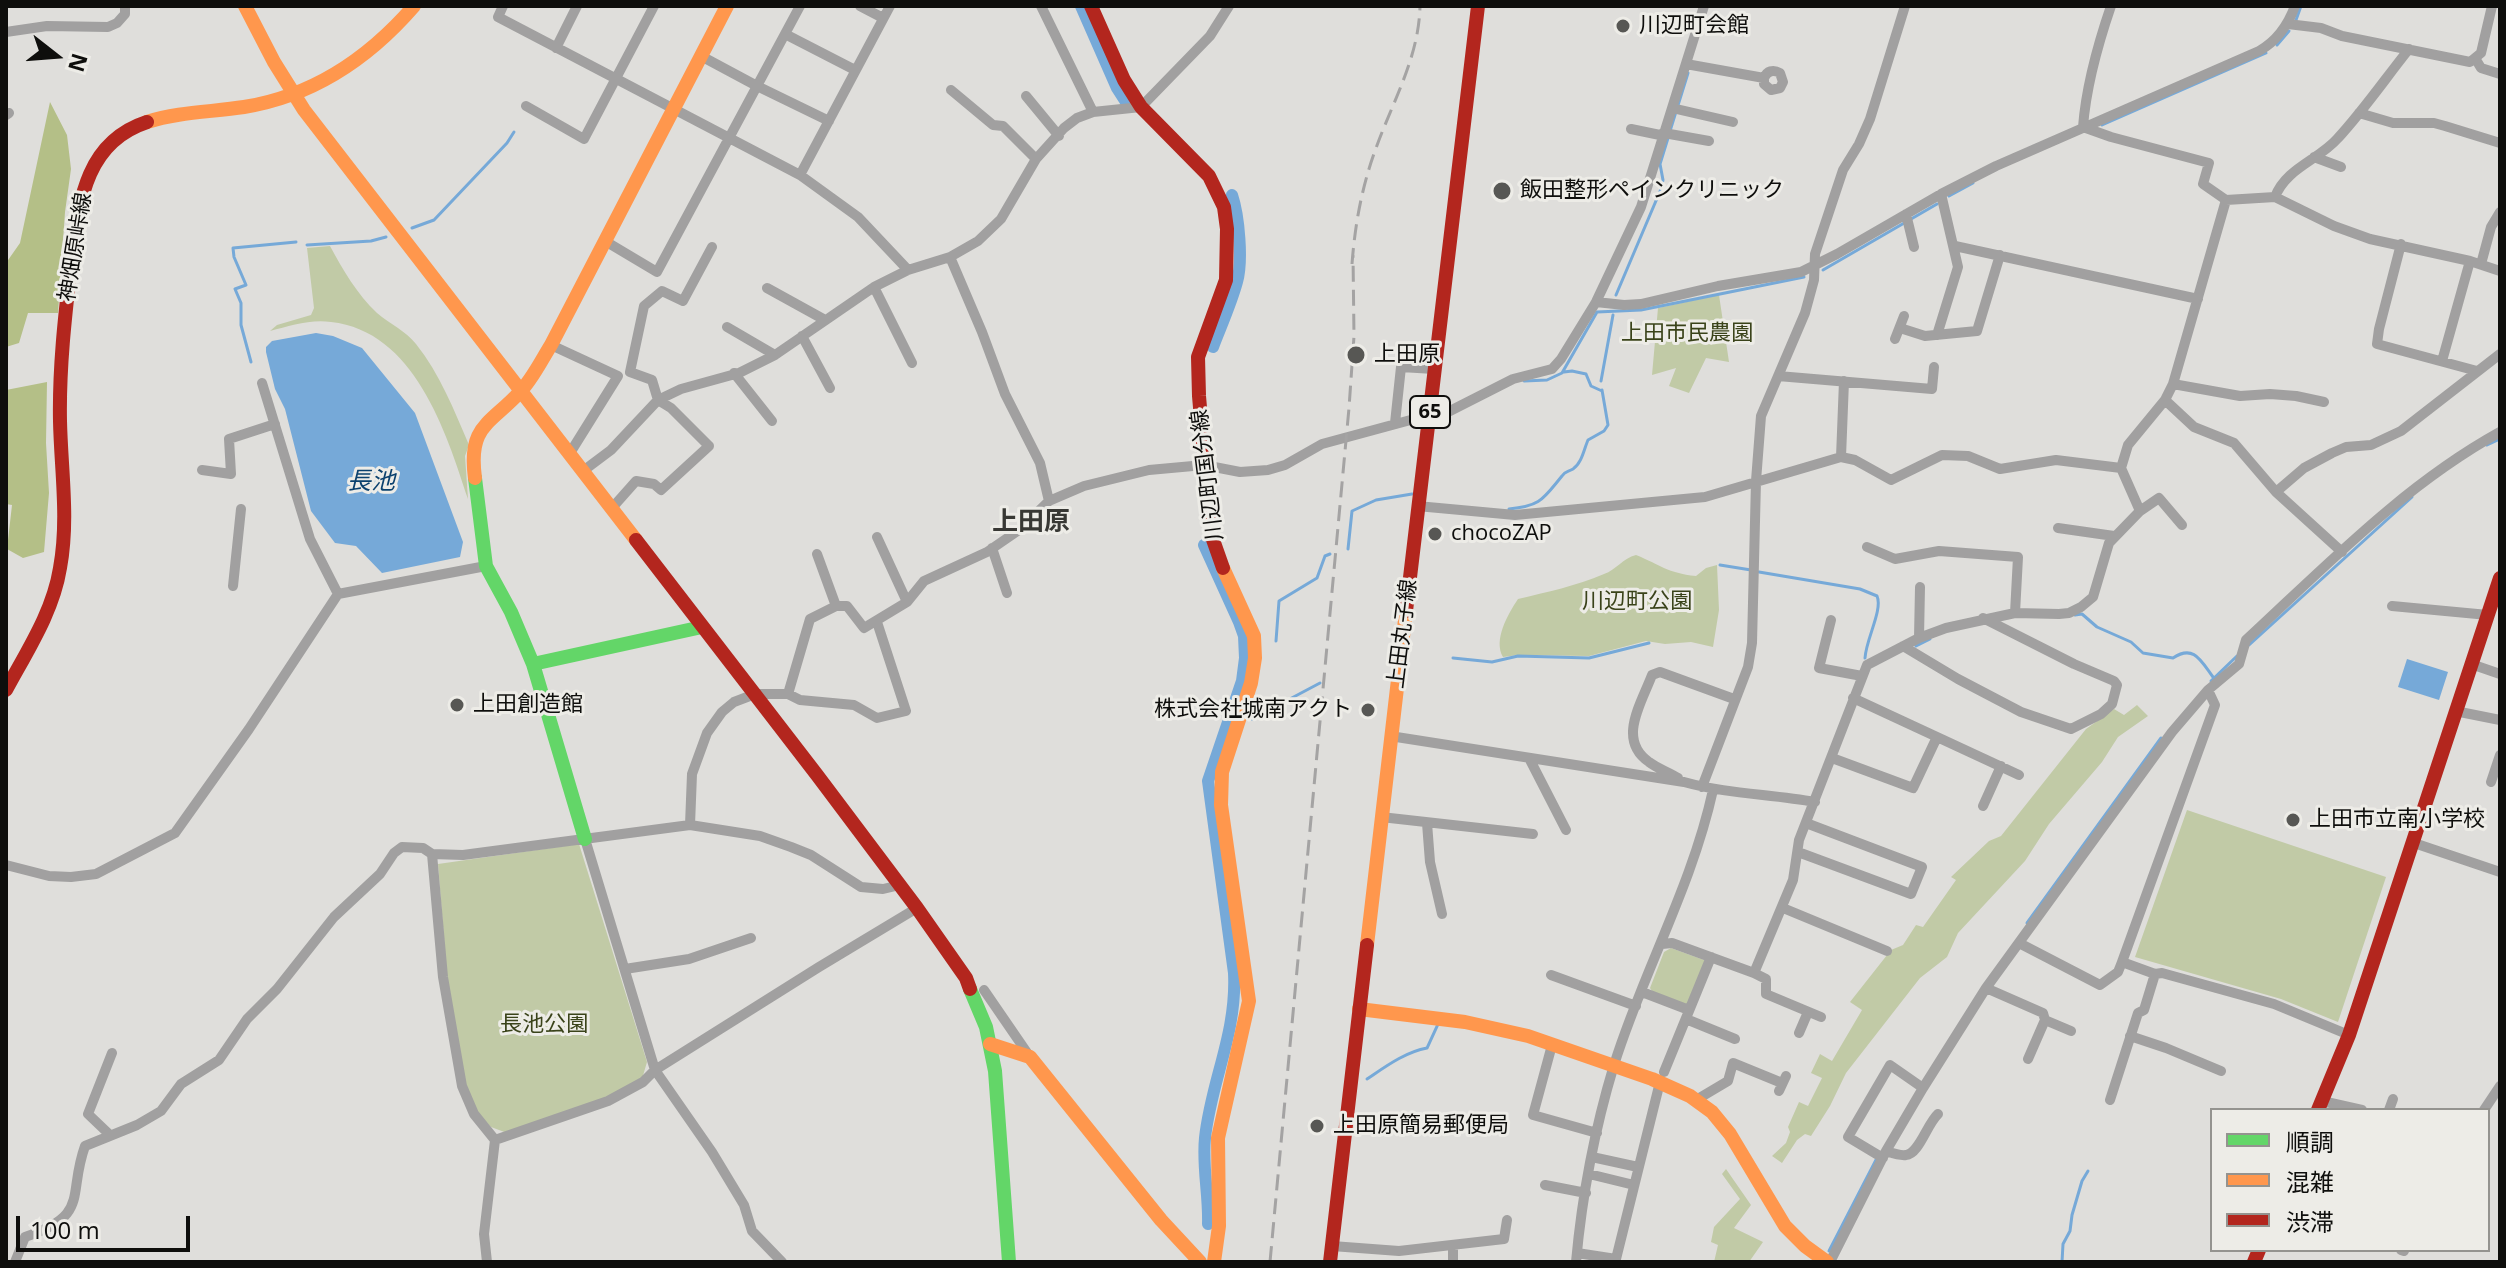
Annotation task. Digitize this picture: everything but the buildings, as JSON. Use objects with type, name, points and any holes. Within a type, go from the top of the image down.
[{"type":"street","points":[[6,32],[47,26],[108,27],[125,14],[125,6]]},
{"type":"street","points":[[245,6],[293,94],[755,694],[900,885],[966,978],[980,1009],[990,1044],[998,1099],[1009,1262]]},
{"type":"street","name":"神畑原峠線","points":[[6,690],[44,617],[59,571],[64,489],[60,402],[62,338],[78,216],[95,162],[110,143],[124,132],[145,123],[260,104],[322,82],[350,67],[380,44],[414,6]]},
{"type":"street","points":[[503,6],[498,17],[800,175],[858,217],[908,270]]},
{"type":"street","points":[[556,48],[577,6]]},
{"type":"street","points":[[526,106],[584,139],[654,6]]},
{"type":"street","points":[[727,6],[551,345],[521,392],[488,420],[475,441],[472,458],[486,566],[511,612],[533,664],[655,1070],[712,1152],[744,1205],[752,1231],[782,1262]]},
{"type":"street","points":[[605,241],[657,272],[800,6]]},
{"type":"street","points":[[860,6],[883,18]]},
{"type":"street","points":[[800,175],[890,6]]},
{"type":"street","points":[[1041,6],[1093,112]]},
{"type":"street","name":"川辺町国分線","points":[[1091,6],[1124,80],[1141,107],[1209,176],[1224,207],[1227,229],[1226,280],[1197,366],[1211,534],[1254,636],[1255,658],[1251,683],[1221,781],[1221,805],[1249,1001],[1218,1138],[1219,1226],[1214,1262]]},
{"type":"street","points":[[583,471],[611,450],[658,400],[775,355],[874,287],[908,270],[950,257],[978,241],[1001,219],[1036,159],[1064,128],[1077,118],[1093,112],[1141,107],[1210,36],[1229,6]]},
{"type":"street","name":"上田丸子線","points":[[1330,1262],[1478,6]]},
{"type":"street","points":[[788,694],[810,619],[836,606],[847,606],[864,628],[877,622],[907,602],[924,581],[992,548],[1019,530],[1049,501],[1084,486],[1149,470],[1204,465],[1240,472],[1268,470],[1285,465],[1322,444],[1395,423],[1446,413],[1513,379],[1552,369],[1596,302],[1641,207],[1672,108],[1690,65],[1704,6]]},
{"type":"street","points":[[1711,957],[1662,1077],[1616,1259],[1577,1258],[1592,1157],[1614,1066],[1690,873],[1705,826],[1708,789],[1734,699],[1748,667],[1752,643],[1756,481],[1761,416],[1805,313],[1814,280],[1815,254],[1843,170],[1870,119],[1905,6]]},
{"type":"street","points":[[2083,127],[2084,108],[2111,6]]},
{"type":"street","points":[[2288,24],[2321,28],[2342,36],[2470,62],[2481,53],[2492,6]]},
{"type":"street","points":[[1596,302],[1641,304],[1813,267],[1941,194],[2083,127],[2259,51],[2269,45],[2288,24],[2291,7]]},
{"type":"street","points":[[785,34],[855,70]]},
{"type":"street","points":[[2275,197],[2296,170],[2323,154],[2409,49]]},
{"type":"street","points":[[701,56],[829,121]]},
{"type":"street","points":[[2475,58],[2481,68],[2500,74]]},
{"type":"street","points":[[1690,65],[1764,78]]},
{"type":"street","points":[[951,90],[993,125],[1003,126],[1036,159]]},
{"type":"street","points":[[1026,96],[1059,136]]},
{"type":"street","points":[[1672,108],[1733,122]]},
{"type":"street","points":[[2359,113],[2393,123],[2434,123],[2500,143]]},
{"type":"street","points":[[2083,127],[2209,163],[2203,184],[2226,200],[2275,197],[2358,235],[2475,262],[2500,271]]},
{"type":"street","points":[[1631,129],[1709,141]]},
{"type":"street","points":[[2314,157],[2341,167]]},
{"type":"street","points":[[1937,335],[1958,267],[1941,194]]},
{"type":"street","points":[[2140,511],[2121,468],[2128,445],[2165,400],[2173,384],[2226,200]]},
{"type":"street","points":[[2442,361],[2475,262],[2500,212]]},
{"type":"street","points":[[1906,214],[1914,247]]},
{"type":"street","points":[[2401,244],[2377,344],[2477,371]]},
{"type":"street","points":[[1955,246],[2198,299]]},
{"type":"street","points":[[612,508],[636,481],[654,484],[661,490],[709,446],[671,408],[658,400],[652,380],[630,372],[644,306],[662,291],[683,301],[712,247]]},
{"type":"street","points":[[1900,328],[1925,336],[1977,331],[2000,255]]},
{"type":"street","points":[[950,257],[1005,394],[1040,463],[1049,501]]},
{"type":"street","points":[[874,287],[912,363]]},
{"type":"street","points":[[767,288],[825,320]]},
{"type":"street","points":[[1895,339],[1904,316]]},
{"type":"street","points":[[727,327],[775,355]]},
{"type":"street","points":[[802,336],[830,388]]},
{"type":"street","points":[[551,345],[618,376],[570,453]]},
{"type":"street","points":[[2276,492],[2304,468],[2332,453],[2346,447],[2371,445],[2401,431],[2500,354]]},
{"type":"street","points":[[1395,423],[1401,367],[1434,369]]},
{"type":"street","points":[[1778,376],[1932,389],[1934,367]]},
{"type":"street","points":[[734,373],[772,421]]},
{"type":"street","points":[[1841,457],[1844,381]]},
{"type":"street","points":[[262,383],[310,539],[338,594]]},
{"type":"street","points":[[2173,384],[2240,396],[2270,394],[2324,402]]},
{"type":"street","points":[[2165,400],[2194,427],[2234,443],[2276,492],[2342,552]]},
{"type":"street","points":[[202,470],[231,474],[229,439],[275,424]]},
{"type":"street","points":[[1359,1009],[1428,1016],[1528,1036],[1614,1066],[1662,1077],[1715,1115],[1741,1149],[1785,1226],[1809,1250],[1828,1262],[1884,1154],[1986,988],[2172,732],[2208,690],[2239,664],[2246,640],[2424,480],[2463,452],[2500,432]]},
{"type":"street","points":[[1417,506],[1515,515],[1705,497],[1841,457],[1855,460],[1891,480],[1942,455],[1968,456],[2000,469],[2056,460],[2121,468]]},
{"type":"street","points":[[1754,973],[1783,908],[1793,880],[1799,840],[1867,665],[1919,638],[1983,618],[2015,613],[2069,613],[2093,597],[2109,543],[2140,511],[2159,498],[2182,525]]},
{"type":"street","points":[[233,586],[241,509]]},
{"type":"street","points":[[2058,528],[2114,536]]},
{"type":"street","points":[[877,537],[907,602]]},
{"type":"street","points":[[1867,547],[1895,559],[1939,551],[2018,557],[2015,613]]},
{"type":"street","points":[[992,548],[1007,593]]},
{"type":"street","points":[[817,554],[836,606]]},
{"type":"street","points":[[6,865],[49,876],[96,874],[175,833],[209,788],[338,594],[486,566]]},
{"type":"street","points":[[2341,1108],[2320,1106],[2349,1035],[2500,578]]},
{"type":"street","points":[[1919,638],[1920,587]]},
{"type":"street","points":[[2392,606],[2488,615]]},
{"type":"street","points":[[1903,646],[2021,712],[2071,729],[2101,714],[2112,704],[2117,685],[2114,681],[1983,618]]},
{"type":"street","points":[[1831,620],[1819,668],[1862,676]]},
{"type":"street","points":[[690,825],[692,774],[707,733],[722,712],[734,702],[755,694],[788,694],[800,700],[854,705],[877,718],[906,711],[877,622]]},
{"type":"street","points":[[533,664],[702,627]]},
{"type":"street","points":[[2471,664],[2500,674]]},
{"type":"street","points":[[1684,782],[1647,762],[1631,741],[1631,730],[1652,675],[1660,672],[1734,699]]},
{"type":"street","points":[[2019,943],[2100,985],[2118,972],[2215,705],[2208,690]]},
{"type":"street","points":[[1853,698],[2019,775]]},
{"type":"street","points":[[2455,711],[2500,720]]},
{"type":"street","points":[[1390,736],[1684,782],[1708,789],[1772,794],[1815,802]]},
{"type":"street","points":[[1832,758],[1913,788],[1937,737]]},
{"type":"street","points":[[2491,782],[2500,755]]},
{"type":"street","points":[[1529,758],[1566,830]]},
{"type":"street","points":[[1983,806],[2001,766]]},
{"type":"street","points":[[1381,817],[1533,834]]},
{"type":"street","points":[[1427,823],[1430,862],[1442,914]]},
{"type":"street","points":[[1798,852],[1911,894],[1922,867],[1806,823]]},
{"type":"street","points":[[15,1262],[25,1237],[69,1214],[75,1199],[80,1159],[85,1146],[137,1125],[161,1111],[181,1084],[219,1060],[247,1019],[277,989],[334,917],[380,874],[394,853],[402,847],[423,848],[432,854],[463,855],[690,825],[771,840],[811,855],[861,887],[883,889],[900,885]]},
{"type":"street","points":[[2414,843],[2500,872]]},
{"type":"street","points":[[432,854],[443,977],[462,1086],[474,1114],[495,1140],[484,1234],[487,1262]]},
{"type":"street","points":[[495,1140],[608,1101],[643,1082],[655,1070],[917,908]]},
{"type":"street","points":[[1783,908],[1887,951]]},
{"type":"street","points":[[625,969],[689,959],[751,938]]},
{"type":"street","points":[[1662,944],[1672,943],[1754,973],[1766,979],[1766,994],[1821,1017]]},
{"type":"street","points":[[2122,962],[2155,974],[2162,973],[2274,1004],[2349,1035]]},
{"type":"street","points":[[2110,1100],[2138,1013],[2144,1010],[2155,974]]},
{"type":"street","points":[[1551,975],[1636,1006]]},
{"type":"street","points":[[1986,988],[2043,1013],[2045,1020],[2028,1059]]},
{"type":"street","points":[[984,990],[1030,1057],[1161,1220],[1200,1262]]},
{"type":"street","points":[[1642,992],[1735,1039]]},
{"type":"street","points":[[1799,1033],[1808,1012]]},
{"type":"street","points":[[2045,1020],[2071,1031]]},
{"type":"street","points":[[2130,1036],[2221,1071]]},
{"type":"street","points":[[990,1044],[1030,1057]]},
{"type":"street","points":[[1552,1045],[1533,1115],[1597,1133]]},
{"type":"street","points":[[110,1135],[88,1114],[112,1053]]},
{"type":"street","points":[[1696,1100],[1728,1081],[1733,1063],[1782,1083]]},
{"type":"street","points":[[1923,1088],[1890,1065],[1848,1137],[1884,1154],[1908,1156],[1916,1151],[1931,1121],[1938,1114]]},
{"type":"street","points":[[2485,1108],[2500,1086]]},
{"type":"street","points":[[1592,1157],[1638,1167]]},
{"type":"street","points":[[1589,1174],[1634,1185]]},
{"type":"street","points":[[1545,1185],[1586,1193]]},
{"type":"street","points":[[1332,1246],[1399,1251],[1504,1239],[1507,1220]]},
{"type":"street","points":[[1453,1246],[1453,1262]]},
{"type":"green space","points":[[50,102],[67,135],[71,169],[58,313],[28,313],[19,343],[6,347],[6,263],[20,243]]},
{"type":"green space","points":[[330,246],[363,298],[377,313],[412,339],[439,380],[469,445],[465,456],[468,499],[437,415],[405,364],[384,344],[360,329],[323,321],[270,331],[277,325],[311,315],[314,308],[307,248]]},
{"type":"green space","name":"上田市民農園","points":[[1719,295],[1729,362],[1706,358],[1689,393],[1669,386],[1676,368],[1652,375],[1658,308]]},
{"type":"green space","points":[[47,382],[49,493],[44,552],[23,558],[7,549],[12,505],[6,504],[6,390]]},
{"type":"green space","name":"川辺町公園","points":[[1636,555],[1686,575],[1696,576],[1706,568],[1717,565],[1719,610],[1713,647],[1691,642],[1665,644],[1646,641],[1589,656],[1503,657],[1501,635],[1518,599],[1593,578]]},
{"type":"green space","points":[[2137,705],[2148,716],[2118,737],[2102,762],[2049,824],[2025,861],[1958,933],[1947,957],[1920,978],[1846,1073],[1811,1136],[1805,1134],[1797,1140],[1782,1163],[1772,1156],[1786,1143],[1790,1132],[1788,1127],[1799,1102],[1808,1106],[1822,1078],[1811,1073],[1820,1054],[1832,1061],[1862,1010],[1850,1002],[1891,950],[1903,945],[1916,925],[1923,927],[1956,880],[1951,877],[1989,841],[2001,836],[2086,729],[2114,709],[2124,715]]},
{"type":"green space","points":[[2187,810],[2386,877],[2338,1022],[2281,999],[2135,957]]},
{"type":"green space","name":"長池公園","points":[[579,844],[647,1062],[642,1079],[607,1098],[507,1133],[491,1127],[478,1113],[465,1084],[447,976],[438,864]]},
{"type":"green space","points":[[1671,948],[1704,960],[1706,964],[1690,1004],[1685,1006],[1654,994],[1650,988],[1664,952]]},
{"type":"green space","points":[[1726,1169],[1751,1205],[1734,1228],[1763,1242],[1749,1262],[1714,1262],[1718,1245],[1711,1242],[1714,1227],[1740,1199],[1722,1174]]},
{"type":"water","name":"長池","points":[[316,333],[333,336],[362,348],[415,413],[463,542],[460,557],[382,573],[356,546],[335,543],[311,511],[285,409],[275,389],[266,347],[272,341]]},
{"type":"water","points":[[2407,659],[2448,672],[2439,700],[2398,687]]},
{"type":"waterway","points":[[1081,6],[1126,102]]},
{"type":"waterway","points":[[2296,20],[2301,6]]},
{"type":"waterway","points":[[2277,45],[2289,31]]},
{"type":"waterway","points":[[2102,125],[2266,53]]},
{"type":"waterway","points":[[1670,131],[1688,73]]},
{"type":"waterway","points":[[412,228],[434,220],[514,132]]},
{"type":"waterway","points":[[1616,295],[1661,189],[1660,164],[1668,138]]},
{"type":"waterway","points":[[1949,196],[1973,183]]},
{"type":"waterway","points":[[1213,347],[1239,273],[1237,214],[1232,195]]},
{"type":"waterway","points":[[1823,270],[1937,204]]},
{"type":"waterway","points":[[307,245],[371,241],[386,237]]},
{"type":"waterway","points":[[251,362],[241,325],[241,303],[235,289],[246,285],[233,248],[296,242]]},
{"type":"waterway","points":[[1524,381],[1547,380],[1562,373],[1597,312],[1641,310],[1804,277]]},
{"type":"waterway","points":[[1601,381],[1613,315]]},
{"type":"waterway","points":[[1564,372],[1586,374],[1591,386],[1602,391]]},
{"type":"waterway","points":[[1509,509],[1528,506],[1540,500],[1564,473],[1581,460],[1588,440],[1604,431],[1608,425],[1602,390]]},
{"type":"waterway","points":[[2487,445],[2500,439]]},
{"type":"waterway","points":[[1348,549],[1352,511],[1376,500],[1412,494]]},
{"type":"waterway","points":[[2249,645],[2412,497]]},
{"type":"waterway","points":[[1204,545],[1239,622],[1244,636],[1245,658],[1242,681],[1208,781],[1234,973],[1232,1016],[1205,1138],[1208,1224]]},
{"type":"waterway","points":[[1276,641],[1279,601],[1317,578],[1325,556],[1330,554]]},
{"type":"waterway","points":[[1720,565],[1751,570]]},
{"type":"waterway","points":[[1759,572],[1860,589],[1877,596],[1878,609],[1865,658]]},
{"type":"waterway","points":[[2075,615],[2082,614],[2097,627],[2131,642],[2143,653],[2173,658],[2180,654],[2192,654],[2201,660],[2213,677]]},
{"type":"waterway","points":[[1916,646],[1930,639]]},
{"type":"waterway","points":[[1453,658],[1492,662],[1518,656],[1589,658],[1649,643]]},
{"type":"waterway","points":[[2211,681],[2237,656]]},
{"type":"waterway","points":[[1252,719],[1320,683]]},
{"type":"waterway","points":[[1230,713],[1234,714]]},
{"type":"waterway","points":[[2027,923],[2161,738]]},
{"type":"waterway","points":[[1367,1079],[1403,1056],[1427,1048],[1438,1024]]},
{"type":"waterway","points":[[1829,1251],[1877,1158]]},
{"type":"waterway","points":[[2062,1262],[2063,1244],[2070,1231],[2082,1181],[2088,1171]]},
{"type":"railway","points":[[1352,264],[1357,220],[1367,177],[1410,61],[1419,25],[1420,6]]},
{"type":"railway","points":[[1270,1262],[1349,408],[1354,336],[1353,255]]},
{"type":"traffic: fast","points":[[475,478],[486,566],[511,612],[533,664],[585,839]]},
{"type":"traffic: fast","points":[[533,664],[702,627]]},
{"type":"traffic: fast","points":[[970,989],[986,1027],[995,1071],[1009,1262]]},
{"type":"traffic: slow","points":[[245,6],[274,62],[304,110],[636,540]]},
{"type":"traffic: slow","points":[[147,122],[183,114],[244,107],[293,94],[359,58],[414,6]]},
{"type":"traffic: slow","points":[[475,478],[478,437],[490,420],[524,388],[551,345],[727,6]]},
{"type":"traffic: slow","points":[[1214,1262],[1219,1226],[1218,1138],[1249,1001],[1221,805],[1222,772],[1251,683],[1255,658],[1254,636],[1223,568]]},
{"type":"traffic: slow","points":[[1367,945],[1406,611]]},
{"type":"traffic: slow","points":[[1359,1009],[1465,1022],[1528,1036],[1652,1079],[1690,1096],[1712,1112],[1730,1134],[1785,1226],[1827,1262]]},
{"type":"traffic: slow","points":[[990,1044],[1030,1057],[1161,1220],[1200,1262]]},
{"type":"traffic: jam","points":[[1091,6],[1124,80],[1141,107],[1209,176],[1224,207],[1226,280],[1198,357],[1211,534],[1223,568]]},
{"type":"traffic: jam","points":[[1406,611],[1478,6]]},
{"type":"traffic: jam","points":[[6,690],[52,600],[63,550],[61,362],[71,263],[82,199],[88,179],[109,145],[147,122]]},
{"type":"traffic: jam","points":[[636,540],[917,908],[966,978],[970,989]]},
{"type":"traffic: jam","points":[[2319,1108],[2349,1035],[2500,578]]},
{"type":"traffic: jam","points":[[1330,1262],[1367,945]]},
{"type":"traffic: jam","points":[[2254,1262],[2258,1252]]},
{"type":"place","name":"川辺町会館","points":[[1623,26]]},
{"type":"place","name":"飯田整形ペインクリニック","points":[[1502,191]]},
{"type":"place","name":"上田原","points":[[1356,355]]},
{"type":"place","name":"chocoZAP","points":[[1435,534]]},
{"type":"place","name":"上田創造館","points":[[457,705]]},
{"type":"place","name":"株式会社城南アクト","points":[[1368,710]]},
{"type":"place","name":"上田市立南小学校","points":[[2293,820]]},
{"type":"place","name":"上田原簡易郵便局","points":[[1317,1126]]},
{"type":"district","name":"上田原","points":[[1031,523]]}]
